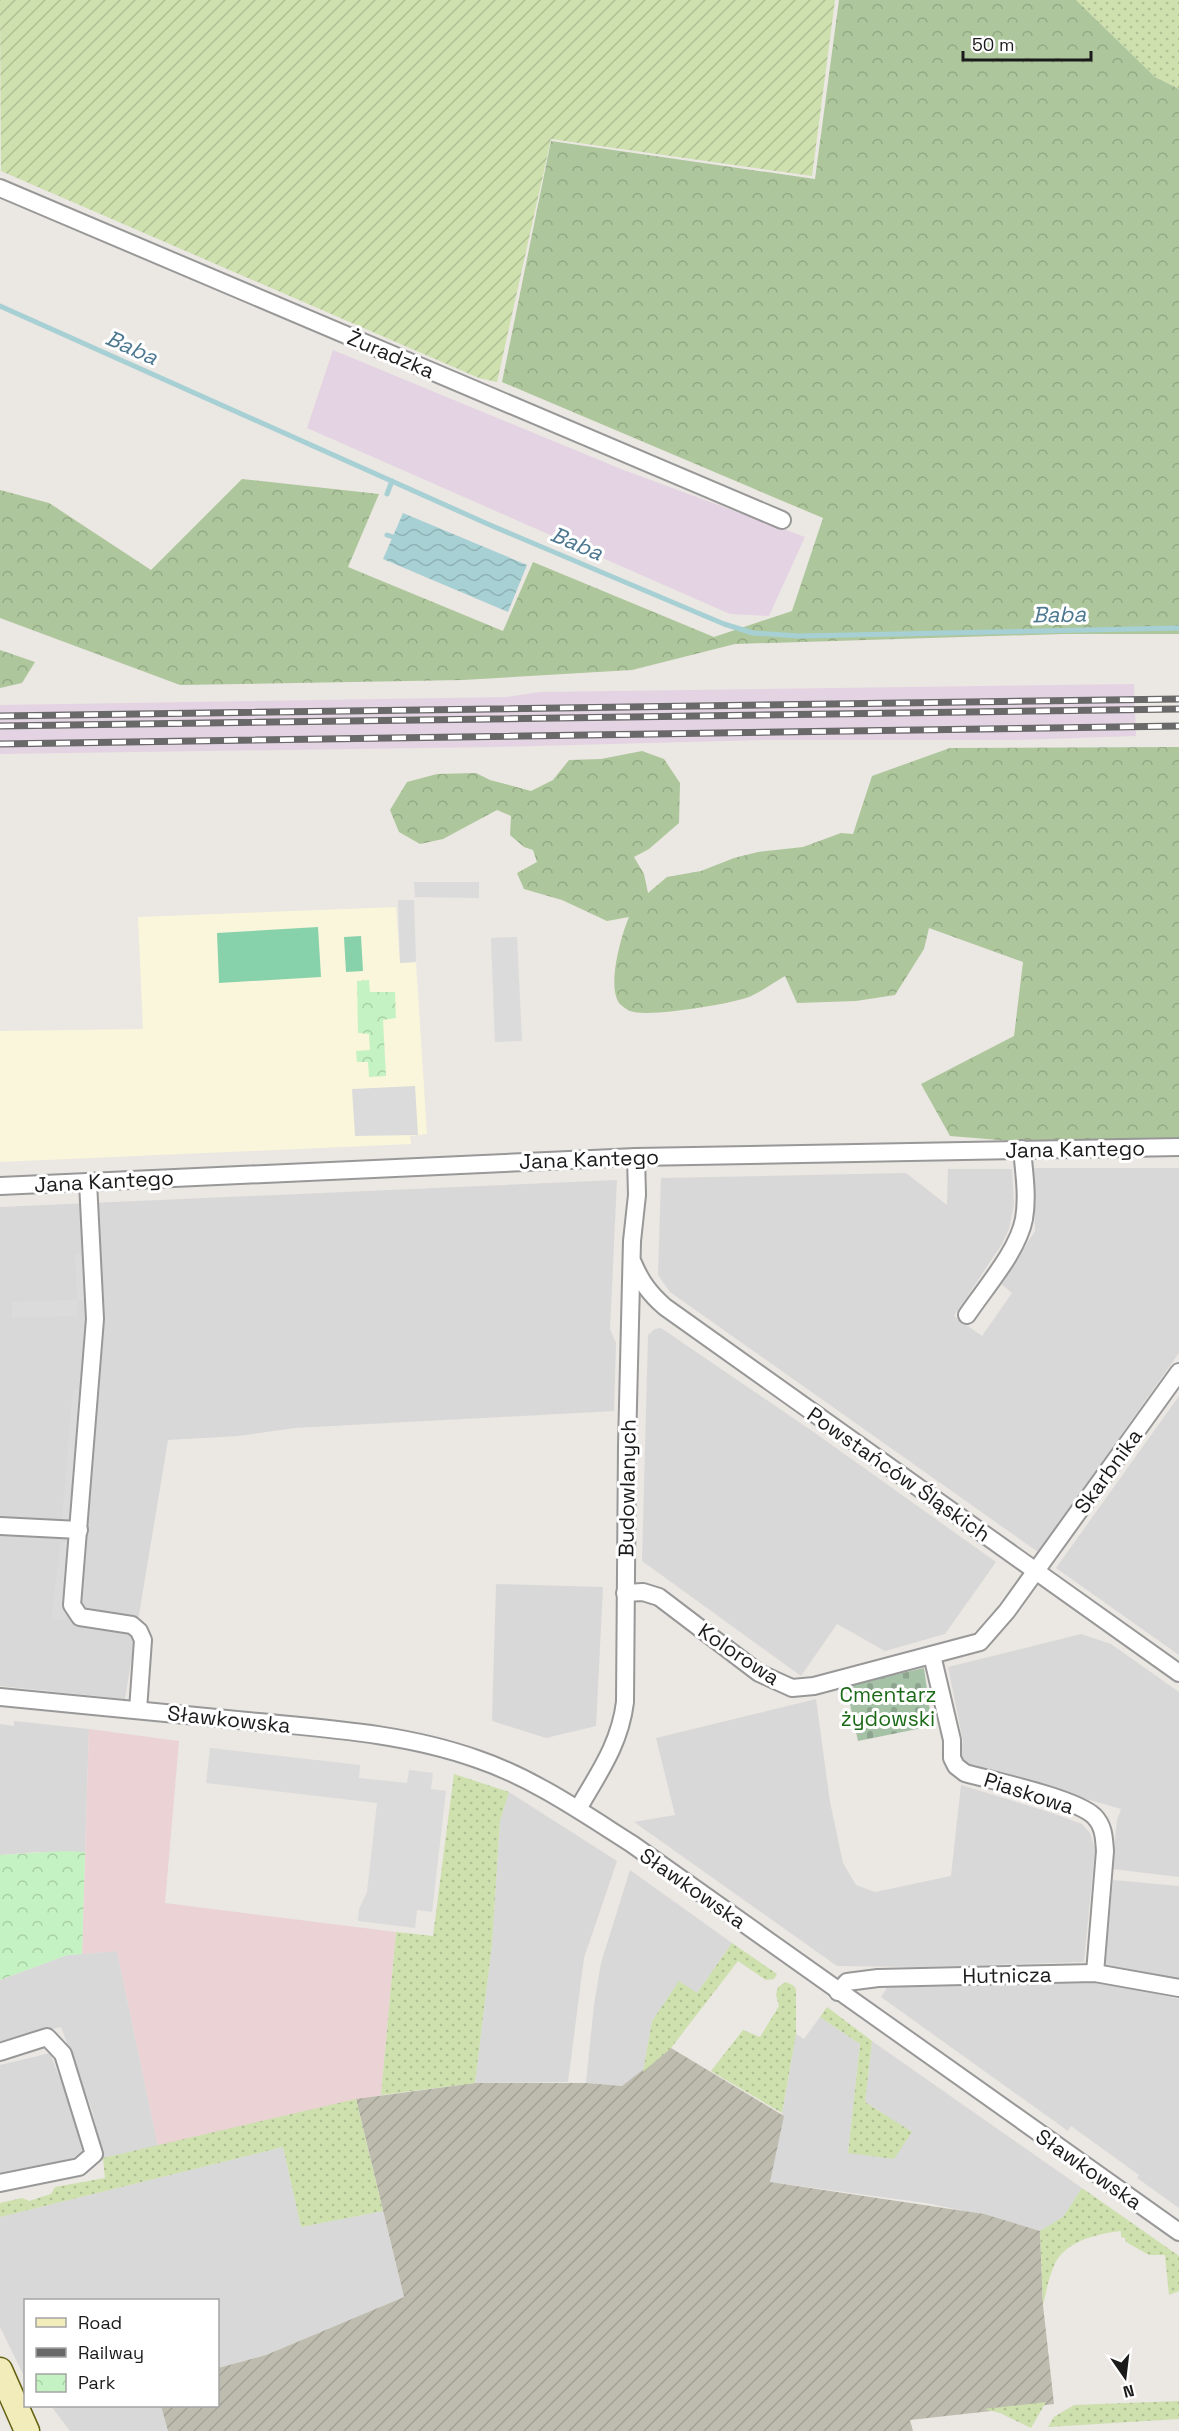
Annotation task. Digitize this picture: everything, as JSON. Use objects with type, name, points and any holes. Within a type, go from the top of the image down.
[{"type":"street","name":"Żuradzka","points":[[0,188],[782,520]]},
{"type":"street","name":"Jana Kantego","points":[[0,1186],[636,1156],[1179,1147]]},
{"type":"street","points":[[967,1315],[1011,1250],[1021,1228],[1026,1195],[1022,1149]]},
{"type":"street","name":"Budowlanych","points":[[578,1809],[615,1743],[622,1722],[626,1675],[627,1446],[632,1241],[637,1195],[636,1156]]},
{"type":"street","name":"Sławkowska","points":[[88,1182],[95,1319],[72,1605],[80,1617],[132,1625],[139,1631],[143,1640],[138,1710]]},
{"type":"street","name":"Powstańców Śląskich","points":[[633,1263],[648,1292],[665,1307],[1179,1673]]},
{"type":"street","name":"Skarbnika","points":[[1036,1570],[1179,1372]]},
{"type":"street","points":[[0,1526],[79,1530]]},
{"type":"street","name":"Kolorowa","points":[[625,1593],[643,1592],[658,1597],[759,1673],[792,1688],[814,1686],[980,1642],[1007,1611],[1036,1570]]},
{"type":"street","name":"Piaskowa","points":[[932,1655],[952,1740],[952,1758],[956,1766],[965,1773],[1075,1804],[1094,1816],[1104,1832],[1105,1851],[1095,1973]]},
{"type":"street","name":"Sławkowska","points":[[0,1697],[348,1731],[423,1742],[478,1759],[521,1777],[578,1809],[632,1844],[1179,2232]]},
{"type":"street","name":"Hutnicza","points":[[838,1992],[847,1982],[878,1978],[1095,1973],[1179,1988]]},
{"type":"street","points":[[0,2052],[47,2037],[63,2055],[94,2154],[79,2167],[0,2183]]},
{"type":"street","points":[[0,2369],[24,2401]]},
{"type":"street","points":[[0,2369],[27,2431]]},
{"type":"street","points":[[28,2407],[46,2431]]},
{"type":"shaded area","points":[[333,350],[621,469],[805,537],[769,616],[730,614],[307,428]]},
{"type":"shaded area","points":[[1134,684],[1136,736],[1018,740],[763,740],[494,747],[0,754],[0,705],[507,697],[540,692]]},
{"type":"shaded area","points":[[414,882],[479,882],[479,898],[415,897]]},
{"type":"shaded area","points":[[398,900],[414,900],[416,962],[400,963]]},
{"type":"shaded area","points":[[396,907],[400,963],[416,962],[427,1134],[410,1136],[411,1144],[0,1162],[0,1031],[143,1029],[138,917]]},
{"type":"shaded area","points":[[517,937],[522,1041],[495,1042],[491,938]]},
{"type":"shaded area","points":[[415,1086],[418,1135],[355,1136],[352,1089]]},
{"type":"shaded area","points":[[1033,1168],[1179,1168],[1179,1353],[1038,1552],[670,1292],[658,1275],[661,1178],[906,1173],[947,1205],[948,1169],[1012,1169],[1014,1204],[1009,1229],[1002,1244],[954,1316],[982,1336],[1012,1293],[1001,1284],[1035,1231]]},
{"type":"shaded area","points":[[617,1180],[610,1329],[616,1343],[614,1411],[295,1428],[238,1436],[168,1440],[125,1699],[0,1686],[0,1207]]},
{"type":"shaded area","points":[[75,1254],[88,1254],[90,1299],[78,1300],[77,1316],[12,1318],[12,1302],[77,1300]]},
{"type":"shaded area","points":[[661,1328],[815,1433],[996,1562],[945,1634],[885,1651],[837,1624],[801,1676],[642,1561],[648,1335],[655,1329]]},
{"type":"shaded area","points":[[73,1389],[86,1390],[74,1519],[62,1519]]},
{"type":"shaded area","points":[[1179,1396],[1179,1655],[1056,1568]]},
{"type":"shaded area","points":[[61,1542],[74,1543],[65,1620],[51,1619]]},
{"type":"shaded area","points":[[496,1584],[603,1587],[596,1726],[546,1738],[492,1721]]},
{"type":"shaded area","points":[[1081,1634],[1111,1644],[1179,1692],[1179,1877],[1112,1869],[1117,1820],[1121,1809],[959,1762],[963,1741],[948,1667]]},
{"type":"shaded area","points":[[816,1699],[830,1802],[843,1863],[856,1885],[875,1892],[951,1876],[961,1785],[1052,1813],[1082,1824],[1090,1833],[1095,1849],[1084,1962],[917,1967],[837,1966],[634,1822],[675,1815],[656,1738]]},
{"type":"shaded area","points":[[14,1721],[89,1729],[85,1852],[0,1855],[0,1724],[14,1726]]},
{"type":"shaded area","points":[[89,1729],[179,1741],[165,1903],[396,1932],[381,2095],[158,2146],[117,1951],[82,1954]]},
{"type":"shaded area","points":[[210,1748],[360,1765],[359,1778],[407,1783],[409,1770],[433,1773],[431,1789],[446,1791],[432,1912],[417,1910],[415,1928],[358,1921],[359,1909],[367,1892],[377,1803],[206,1783]]},
{"type":"shaded area","points":[[509,1792],[617,1861],[584,1958],[568,2082],[475,2083],[492,1944],[500,1821]]},
{"type":"shaded area","points":[[630,1870],[732,1943],[697,1993],[679,1982],[652,2021],[643,2072],[622,2086],[586,2083],[601,1963]]},
{"type":"shaded area","points":[[1113,1880],[1179,1886],[1179,1980],[1104,1968]]},
{"type":"shaded area","points":[[117,1951],[158,2146],[103,2158],[92,2110],[61,2027],[0,2043],[0,1980],[67,1955]]},
{"type":"shaded area","points":[[1104,1983],[1179,1999],[1179,2208],[1137,2178],[1139,2175],[1071,2126],[1068,2131],[881,1997],[888,1986]]},
{"type":"shaded area","points":[[820,2017],[860,2044],[848,2153],[886,2115],[865,2102],[872,2041],[1082,2188],[1063,2217],[1040,2231],[983,2215],[926,2203],[770,2182],[796,2034],[804,2039]]},
{"type":"shaded area","points":[[671,2048],[784,2116],[770,2182],[984,2214],[1040,2231],[1043,2305],[1054,2404],[910,2420],[913,2431],[168,2431],[161,2407],[219,2407],[219,2368],[266,2355],[404,2297],[356,2099],[475,2083],[586,2083],[622,2086]]},
{"type":"shaded area","points":[[50,2053],[70,2105],[85,2155],[0,2176],[0,2065]]},
{"type":"shaded area","points":[[283,2147],[301,2227],[383,2211],[404,2297],[266,2355],[219,2368],[219,2299],[24,2299],[24,2376],[0,2327],[0,2217]]},
{"type":"shaded area","points":[[52,2407],[161,2407],[168,2431],[70,2431]]},
{"type":"green space","points":[[0,0],[835,0],[812,176],[551,139],[497,382],[479,378],[1,171]]},
{"type":"green space","points":[[839,0],[1076,0],[1155,77],[1179,89],[1179,634],[1063,634],[735,644],[632,670],[463,680],[180,685],[0,618],[0,490],[49,503],[151,570],[242,479],[379,494],[348,567],[503,631],[533,562],[714,637],[792,611],[823,518],[502,382],[551,141],[815,179]]},
{"type":"green space","points":[[1076,0],[1179,0],[1179,89],[1155,77]]},
{"type":"green space","points":[[0,650],[35,662],[22,683],[0,688]]},
{"type":"green space","points":[[1179,747],[1179,1139],[1038,1143],[950,1136],[921,1084],[1014,1036],[1023,962],[929,928],[924,949],[895,995],[856,1001],[797,1003],[785,976],[749,997],[725,1003],[653,1013],[630,1011],[619,1003],[614,985],[619,948],[629,917],[607,921],[562,900],[524,889],[517,873],[537,862],[533,850],[524,847],[510,835],[511,816],[497,810],[443,839],[420,844],[399,832],[390,810],[407,782],[437,774],[476,773],[490,780],[531,791],[553,780],[569,760],[601,759],[642,751],[664,759],[680,783],[679,823],[649,849],[634,857],[644,874],[648,893],[667,877],[701,871],[734,858],[758,852],[803,847],[841,833],[853,834],[872,776],[950,748]]},
{"type":"green space","points":[[318,927],[321,977],[219,983],[217,933]]},
{"type":"green space","points":[[361,936],[363,971],[346,972],[344,937]]},
{"type":"green space","points":[[369,980],[370,992],[395,992],[396,1018],[383,1020],[386,1076],[369,1077],[368,1062],[357,1062],[356,1051],[370,1050],[369,1034],[358,1033],[357,981]]},
{"type":"green space","name":"Cmentarz żydowski","points":[[924,1668],[932,1726],[858,1741],[846,1686]]},
{"type":"green space","points":[[454,1774],[509,1792],[500,1821],[492,1944],[475,2083],[381,2095],[396,1932],[433,1936]]},
{"type":"green space","points":[[62,1851],[85,1852],[82,1954],[67,1955],[0,1980],[0,1855]]},
{"type":"green space","points":[[732,1943],[777,1974],[774,1979],[766,1980],[738,1961],[671,2048],[643,2072],[652,2021],[679,1981],[697,1993]]},
{"type":"green space","points":[[786,1982],[794,1986],[796,1990],[796,2034],[782,2113],[711,2071],[743,2030],[760,2037],[779,2006],[776,1995],[778,1987]]},
{"type":"green space","points":[[827,2007],[872,2041],[865,2102],[912,2132],[894,2159],[848,2153],[860,2044],[820,2017]]},
{"type":"green space","points":[[356,2099],[383,2211],[301,2227],[283,2147],[0,2217],[0,2203],[22,2198],[29,2201],[51,2194],[55,2187],[105,2178],[103,2158]]},
{"type":"green space","points":[[1082,2188],[1179,2256],[1179,2291],[1169,2295],[1165,2255],[1149,2255],[1126,2242],[1125,2238],[1121,2237],[1121,2231],[1081,2240],[1064,2251],[1053,2268],[1043,2305],[1040,2231],[1063,2217]]},
{"type":"green space","points":[[1179,2401],[1179,2419],[1048,2427],[1054,2417],[1074,2405]]},
{"type":"green space","points":[[1046,2402],[1031,2428],[1000,2413],[984,2409]]},
{"type":"water","points":[[403,513],[527,565],[508,612],[383,559]]},
{"type":"waterway","name":"Baba","points":[[0,306],[490,525],[724,624],[753,633],[799,636],[1179,628]]},
{"type":"waterway","points":[[387,494],[392,481]]},
{"type":"waterway","points":[[387,535],[393,537]]},
{"type":"railway","points":[[0,716],[1179,699]]},
{"type":"railway","points":[[0,726],[1179,709]]},
{"type":"railway","points":[[0,744],[1179,726]]}]
